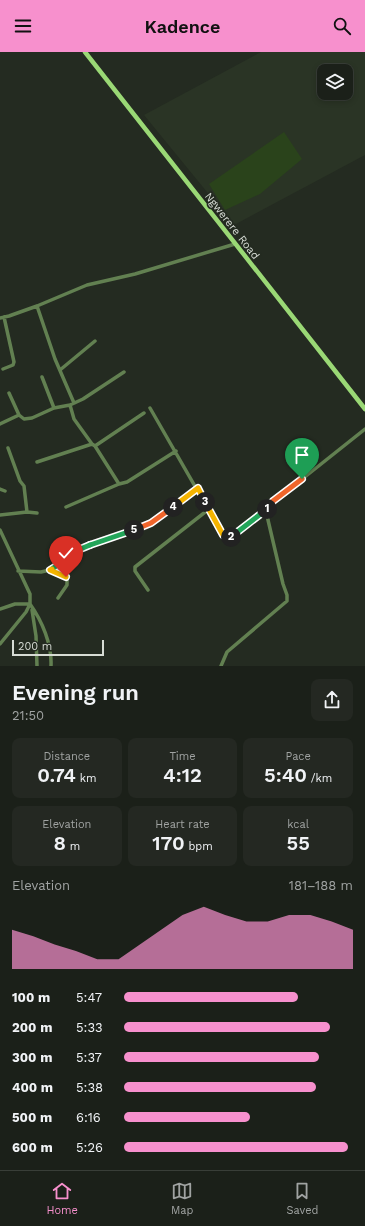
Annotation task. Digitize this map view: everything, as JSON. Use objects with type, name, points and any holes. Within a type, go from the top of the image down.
[{"type":"main road","name":"Ngwerere Road","points":[[85,52],[365,409]]},
{"type":"street","points":[[3,369],[13,365],[14,362],[2,317],[37,306],[87,285],[135,274],[235,244]]},
{"type":"street","points":[[37,306],[72,404],[74,419],[119,484]]},
{"type":"street","points":[[60,370],[95,341]]},
{"type":"street","points":[[9,393],[19,416],[24,419],[32,418],[54,408],[72,404],[83,399],[124,372]]},
{"type":"street","points":[[42,377],[54,408]]},
{"type":"street","points":[[150,408],[198,488],[223,535],[230,538],[266,510],[273,501],[365,429]]},
{"type":"street","points":[[37,462],[93,445],[144,413]]},
{"type":"street","points":[[0,424],[19,416]]},
{"type":"street","points":[[8,448],[20,481],[24,486],[27,512]]},
{"type":"street","points":[[66,507],[127,482],[176,451]]},
{"type":"street","points":[[18,571],[41,572],[50,570],[78,550],[151,523],[198,488]]},
{"type":"street","points":[[0,490],[5,491]]},
{"type":"street","points":[[148,590],[135,571],[135,566],[209,509]]},
{"type":"street","points":[[221,666],[227,652],[287,601],[287,595],[283,584],[266,510]]},
{"type":"street","points":[[0,515],[27,512],[37,513]]},
{"type":"street","points":[[0,532],[30,594],[36,636],[36,666]]},
{"type":"street","points":[[50,570],[67,579],[67,585],[58,598]]},
{"type":"street","points":[[0,609],[14,604],[31,605]]},
{"type":"street","points":[[0,644],[31,605]]},
{"type":"street","points":[[31,605],[44,627],[49,646],[51,666]]},
{"type":"shaded area","points":[[261,52],[365,52],[365,155],[234,225],[144,115]]},
{"type":"green space","points":[[284,132],[302,159],[260,194],[225,210],[209,184]]},
{"type":"route","points":[[66,577],[50,570],[78,550],[151,523],[198,488],[223,535],[230,538],[266,510],[273,501],[302,479]]}]
